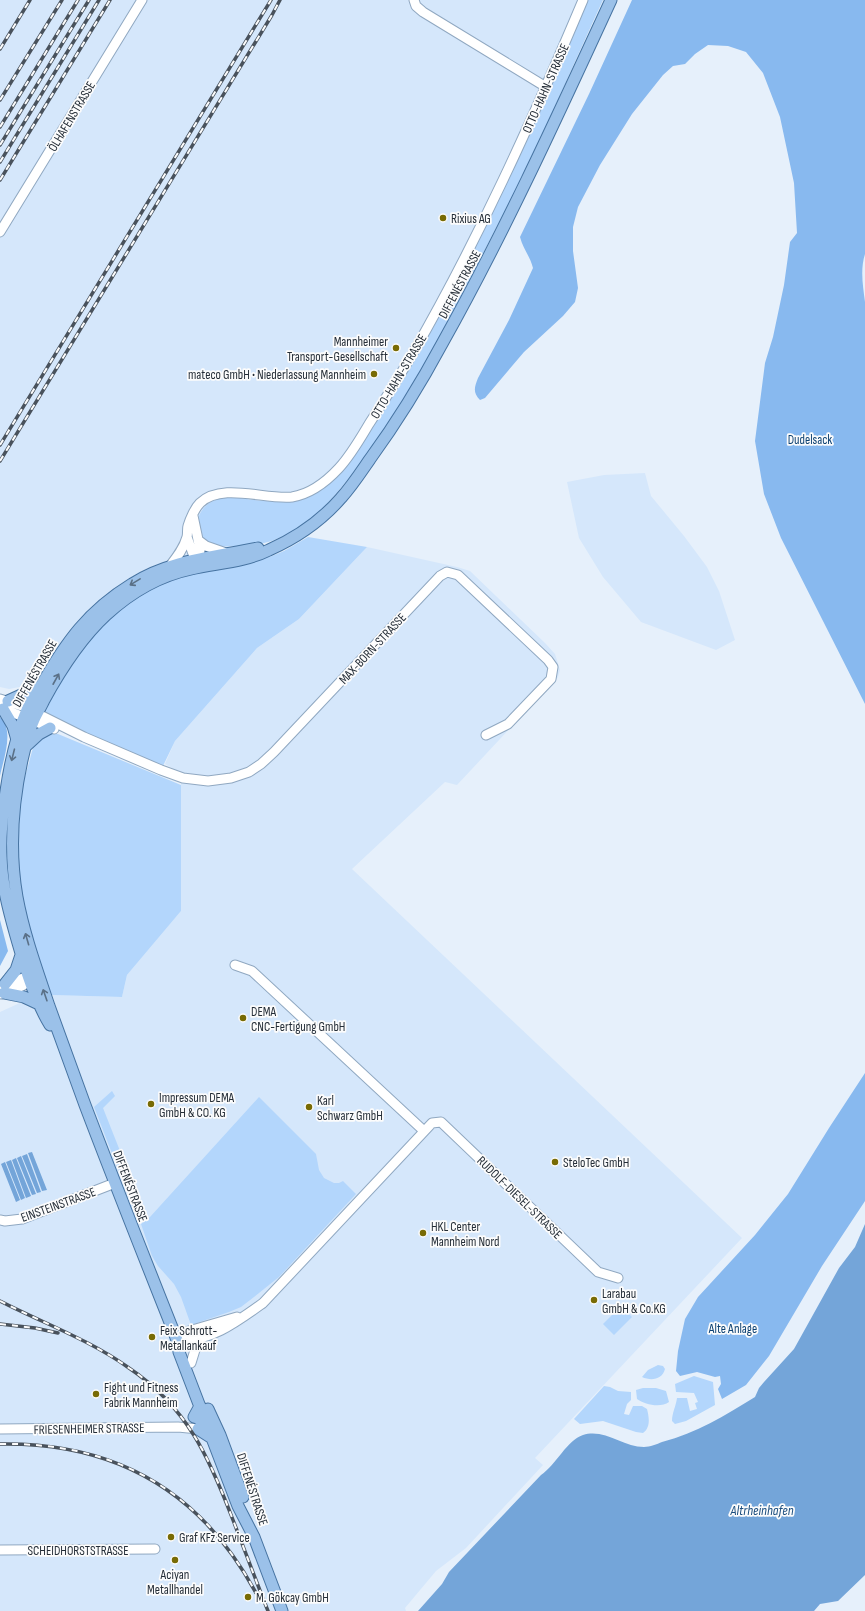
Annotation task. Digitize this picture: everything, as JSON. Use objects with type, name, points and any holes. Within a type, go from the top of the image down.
[{"type":"main road","name":"DIFFENÉSTRASSE","points":[[254,1537],[238,1506],[212,1438],[210,1419],[200,1406],[176,1337],[60,1041],[33,978],[21,955],[3,886],[1,857],[2,815],[8,774],[21,743],[41,686],[62,650],[98,609],[133,583],[148,574],[170,566],[198,562],[242,559],[269,551],[292,539],[303,531],[323,516],[341,498],[379,447],[411,398],[476,285],[612,0]]},
{"type":"main road","name":"DIFFENÉSTRASSE","points":[[31,715],[70,656],[85,637],[105,616],[127,598],[148,584],[198,562],[268,545],[280,544]]},
{"type":"main road","points":[[41,686],[3,704],[21,743],[50,728]]},
{"type":"main road","name":"DIFFENÉSTRASSE","points":[[21,743],[12,822],[12,860],[18,904],[39,1004],[60,1041]]},
{"type":"main road","points":[[21,955],[16,970],[2,989],[24,996],[39,1004]]},
{"type":"main road","name":"DIFFENÉSTRASSE","points":[[176,1337],[186,1350],[210,1419],[245,1505],[254,1537],[282,1611]]},
{"type":"main road","points":[[200,1406],[194,1418],[210,1419]]},
{"type":"main road","points":[[210,1419],[198,1429],[212,1438]]},
{"type":"street","name":"ÖLHAFENSTRASSE","points":[[0,232],[142,0]]},
{"type":"street","points":[[414,0],[416,6],[423,12],[546,87]]},
{"type":"street","name":"OTTO-HAHN-STRASSE","points":[[170,566],[180,553],[187,537],[188,525],[196,508],[201,502],[217,494],[231,493],[275,498],[294,497],[311,491],[326,481],[340,467],[352,451],[403,370],[456,277],[513,161],[582,0]]},
{"type":"street","points":[[193,516],[198,540],[198,562]]},
{"type":"street","points":[[187,537],[198,562]]},
{"type":"street","points":[[198,540],[214,550],[227,554]]},
{"type":"street","name":"MAX-BORN-STRASSE","points":[[31,715],[183,778],[221,780],[244,774],[261,764],[274,752],[440,576],[447,572],[458,575],[548,660],[553,667],[552,679],[508,724],[486,735]]},
{"type":"street","points":[[3,704],[31,715]]},
{"type":"street","name":"MAX-BORN-STRASSE","points":[[31,715],[50,728],[84,736]]},
{"type":"street","points":[[235,965],[252,971],[424,1131]]},
{"type":"street","points":[[2,989],[33,978]]},
{"type":"street","name":"RUDOLF-DIESEL-STRASSE","points":[[176,1337],[190,1341],[202,1337],[236,1323],[263,1303],[432,1123],[441,1122],[598,1272],[618,1278]]},
{"type":"street","name":"EINSTEINSTRASSE","points":[[0,1220],[5,1221],[22,1219],[115,1183]]},
{"type":"street","name":"RUDOLF-DIESEL-STRASSE","points":[[176,1337],[248,1314]]},
{"type":"street","points":[[191,1363],[194,1350],[202,1337]]},
{"type":"street","name":"FRIESENHEIMER STRASSE","points":[[178,1427],[194,1418]]},
{"type":"street","name":"FRIESENHEIMER STRASSE","points":[[0,1429],[178,1427],[198,1429]]},
{"type":"street","name":"SCHEIDHORSTSTRASSE","points":[[0,1550],[155,1549]]},
{"type":"shaded area","points":[[0,0],[586,0],[540,112],[466,266],[449,297],[329,483],[320,491],[295,501],[280,503],[236,497],[209,543],[213,569],[62,673],[25,686],[9,689],[0,687]]},
{"type":"shaded area","points":[[586,0],[603,0],[526,169],[434,347],[412,385],[376,441],[350,477],[329,502],[315,516],[293,531],[277,539],[255,545],[221,546],[212,544],[204,539],[199,532],[197,525],[198,518],[207,505],[214,500],[231,497],[274,501],[294,500],[312,495],[329,483],[449,297],[483,232],[540,112]]},
{"type":"shaded area","points":[[645,473],[651,496],[707,567],[719,591],[735,640],[716,650],[641,622],[603,577],[579,538],[567,482],[604,475]]},
{"type":"shaded area","points":[[308,537],[367,547],[299,619],[257,648],[175,741],[161,770],[37,714],[59,673],[112,615],[138,595],[166,580],[189,573],[272,556]]},
{"type":"shaded area","points":[[367,547],[470,571],[555,654],[560,670],[558,677],[457,785],[445,782],[352,869],[742,1238],[535,1458],[543,1465],[466,1548],[436,1571],[405,1608],[406,1611],[0,1611],[0,1012],[22,1002],[52,995],[122,997],[127,975],[181,911],[181,773],[165,764],[175,741],[257,648],[299,619]]},
{"type":"shaded area","points":[[58,734],[181,785],[181,911],[127,975],[122,997],[52,995],[47,988],[34,950],[18,880],[17,806],[34,744],[43,736]]},
{"type":"shaded area","points":[[112,1091],[115,1096],[103,1108],[145,1214],[137,1218],[94,1107]]},
{"type":"shaded area","points":[[259,1097],[316,1154],[319,1170],[324,1178],[334,1183],[343,1181],[356,1194],[279,1277],[254,1297],[241,1307],[191,1325],[181,1297],[174,1284],[158,1266],[152,1256],[141,1224],[150,1217]]},
{"type":"shaded area","points":[[621,1306],[632,1317],[614,1335],[603,1324]]},
{"type":"shaded area","points":[[658,1365],[663,1366],[665,1369],[664,1373],[659,1377],[656,1379],[649,1379],[642,1377],[648,1370]]},
{"type":"shaded area","points":[[694,1376],[713,1382],[715,1405],[686,1421],[675,1424],[672,1421],[672,1418],[677,1398],[687,1398],[690,1411],[697,1409],[695,1403],[698,1402],[694,1393],[676,1392],[675,1384]]},
{"type":"shaded area","points":[[604,1386],[618,1391],[631,1392],[631,1400],[627,1404],[624,1414],[629,1415],[633,1406],[642,1406],[647,1409],[649,1419],[646,1431],[643,1433],[636,1432],[603,1421],[580,1424],[574,1419]]},
{"type":"shaded area","points":[[643,1388],[656,1388],[666,1391],[669,1402],[662,1405],[657,1405],[640,1401],[637,1399],[636,1390]]},
{"type":"green space","name":"Dudelsack","points":[[632,0],[865,0],[865,254],[862,272],[865,302],[865,704],[781,538],[764,494],[755,441],[765,363],[773,337],[784,285],[790,242],[797,233],[794,183],[780,117],[763,73],[746,52],[728,46],[708,45],[695,54],[685,64],[673,66],[663,75],[632,114],[600,165],[578,207],[573,227],[573,251],[578,288],[575,302],[563,316],[524,352],[485,398],[480,400],[475,392],[475,386],[478,378],[509,320],[533,268],[520,237],[589,94]]},
{"type":"green space","points":[[0,717],[7,729],[7,745],[0,776]]},
{"type":"green space","points":[[0,920],[8,951],[0,966]]},
{"type":"green space","name":"Alte Anlage","points":[[865,1073],[865,1201],[822,1266],[769,1356],[746,1385],[722,1399],[718,1389],[721,1384],[720,1376],[715,1377],[697,1372],[680,1376],[676,1371],[678,1351],[685,1319],[698,1297],[755,1235],[788,1194]]},
{"type":"water","points":[[32,1152],[47,1190],[42,1191],[28,1153]]},
{"type":"water","points":[[27,1154],[41,1192],[37,1193],[22,1156]]},
{"type":"water","points":[[21,1156],[36,1194],[32,1195],[17,1158]]},
{"type":"water","points":[[16,1158],[31,1196],[26,1198],[12,1160]]},
{"type":"water","points":[[11,1160],[25,1198],[21,1200],[6,1162]]},
{"type":"water","points":[[5,1162],[20,1200],[16,1202],[1,1164]]},
{"type":"water","name":"Altrheinhafen","points":[[865,1224],[865,1575],[838,1601],[820,1604],[814,1611],[418,1611],[442,1584],[449,1572],[577,1438],[583,1435],[598,1434],[636,1446],[649,1446],[699,1429],[755,1397],[759,1388],[794,1349],[839,1268],[855,1247]]},
{"type":"railway","points":[[0,49],[30,0]]},
{"type":"railway","points":[[0,100],[62,0]]},
{"type":"railway","points":[[0,127],[78,0]]},
{"type":"railway","points":[[0,145],[89,0]]},
{"type":"railway","points":[[0,162],[99,0]]},
{"type":"railway","points":[[0,180],[110,0]]},
{"type":"railway","points":[[0,445],[271,0]]},
{"type":"railway","points":[[0,461],[280,0]]},
{"type":"railway","points":[[0,1301],[82,1340],[114,1358],[149,1383],[166,1399],[194,1435],[215,1475],[268,1611]]},
{"type":"railway","points":[[0,1324],[35,1328],[58,1333]]},
{"type":"railway","points":[[0,1444],[42,1446],[81,1452],[117,1463],[151,1480],[181,1501],[209,1526],[234,1557],[256,1593]]},
{"type":"place","name":"Rixius AG","points":[[443,218]]},
{"type":"place","name":"Mannheimer Transport-Gesellschaft","points":[[396,348]]},
{"type":"place","name":"mateco GmbH • Niederlassung Mannheim","points":[[374,374]]},
{"type":"place","name":"DEMA CNC-Fertigung GmbH","points":[[243,1018]]},
{"type":"place","name":"Impressum DEMA GmbH & CO. KG","points":[[151,1104]]},
{"type":"place","name":"Karl Schwarz GmbH","points":[[309,1107]]},
{"type":"place","name":"SteloTec GmbH","points":[[555,1162]]},
{"type":"place","name":"HKL Center Mannheim Nord","points":[[423,1233]]},
{"type":"place","name":"Larabau GmbH & Co.KG","points":[[594,1300]]},
{"type":"place","name":"Feix Schrott- Metallankauf","points":[[152,1337]]},
{"type":"place","name":"Fight und Fitness Fabrik Mannheim","points":[[96,1394]]},
{"type":"place","name":"Graf KFz Service","points":[[171,1537]]},
{"type":"place","name":"Aciyan Metallhandel","points":[[175,1560]]},
{"type":"place","name":"M. Gökcay GmbH","points":[[248,1597]]}]
